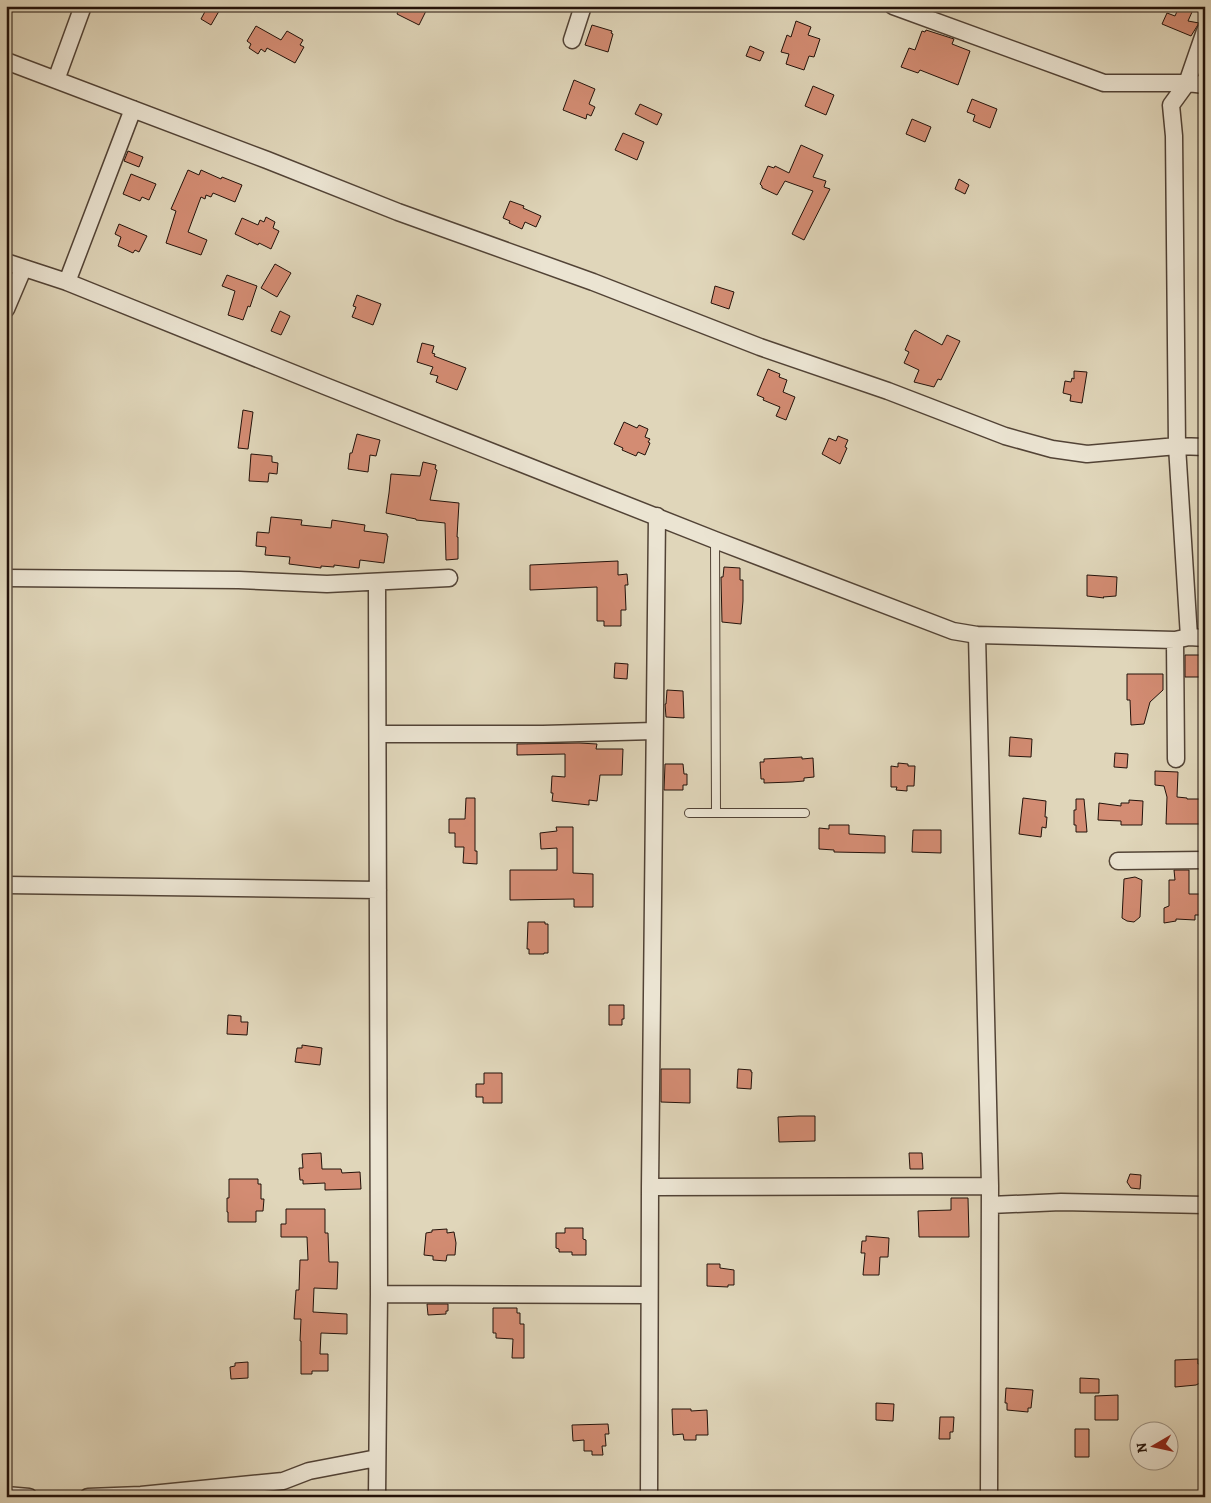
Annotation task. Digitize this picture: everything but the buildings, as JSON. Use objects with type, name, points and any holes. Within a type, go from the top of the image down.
[{"type":"street","points":[[56,80],[83,6]]},
{"type":"street","points":[[572,40],[583,6]]},
{"type":"street","points":[[893,6],[1104,83],[1187,83],[1205,85]]},
{"type":"street","points":[[1176,759],[1190,638],[1177,446],[1174,136],[1171,105],[1187,83],[1205,31]]},
{"type":"street","points":[[6,61],[398,212],[593,282],[760,347],[888,391],[1006,436],[1052,449],[1087,454],[1177,446],[1205,447]]},
{"type":"street","points":[[67,282],[133,109]]},
{"type":"street","points":[[6,262],[67,282],[715,540],[953,631],[977,635],[1190,638]]},
{"type":"street","points":[[6,309],[23,268]]},
{"type":"street","points":[[649,1497],[649,1295],[657,516]]},
{"type":"street","points":[[6,578],[239,580],[327,584],[449,578]]},
{"type":"street","points":[[377,582],[379,1294],[377,1497]]},
{"type":"street","points":[[977,635],[990,1186],[989,1497]]},
{"type":"street","points":[[378,734],[543,734],[654,731]]},
{"type":"street","points":[[1118,861],[1205,860]]},
{"type":"street","points":[[6,885],[378,890]]},
{"type":"street","points":[[650,1187],[990,1186]]},
{"type":"street","points":[[990,1205],[1061,1202],[1205,1206]]},
{"type":"street","points":[[379,1294],[649,1295]]},
{"type":"street","points":[[88,1497],[141,1496],[283,1482],[309,1471],[377,1458]]},
{"type":"street","points":[[6,1495],[29,1497]]},
{"type":"lane","points":[[715,540],[716,813]]},
{"type":"lane","points":[[689,813],[805,813]]}]
